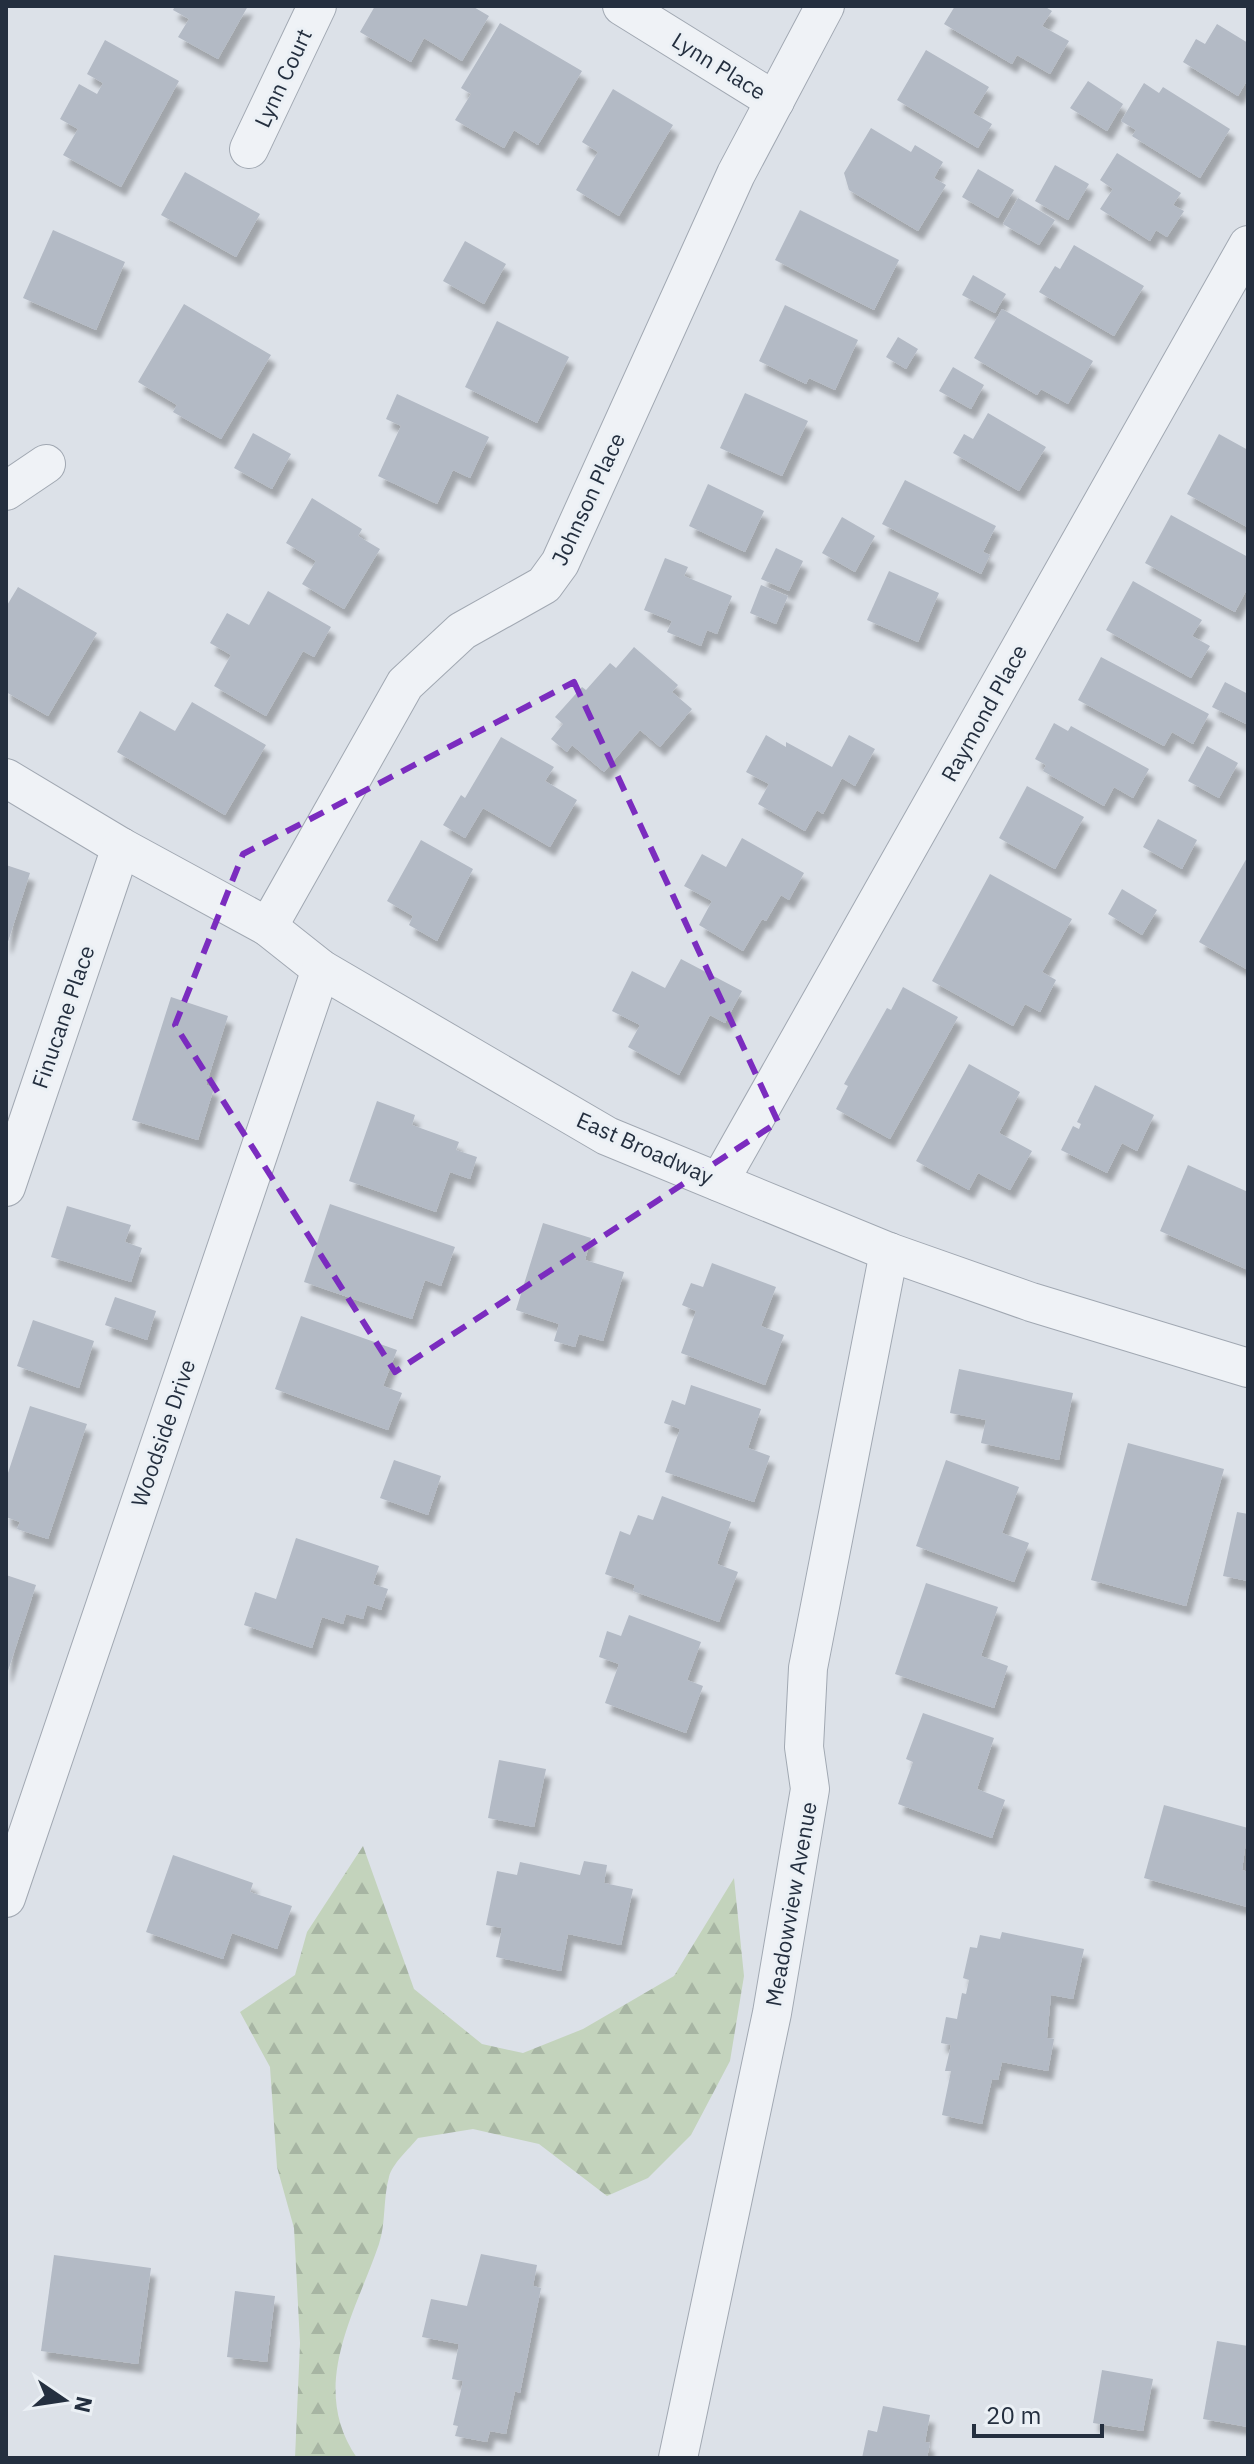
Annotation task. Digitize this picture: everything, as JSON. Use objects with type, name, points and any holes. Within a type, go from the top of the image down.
[{"type":"street","name":"Lynn Court","points":[[249,149],[317,6]]},
{"type":"street","name":"Lynn Place","points":[[622,6],[775,101]]},
{"type":"street","name":"Johnson Place","points":[[268,927],[405,684],[462,631],[544,585],[560,563],[736,174],[803,41],[825,6]]},
{"type":"street","name":"Raymond Place","points":[[719,1182],[1248,245]]},
{"type":"street","points":[[6,491],[46,464]]},
{"type":"street","name":"East Broadway","points":[[6,778],[121,847],[268,927],[321,969],[607,1136],[889,1252],[1031,1302],[1248,1368]]},
{"type":"street","name":"Finucane Place","points":[[6,1187],[121,847]]},
{"type":"street","name":"Woodside Drive","points":[[6,1898],[321,969]]},
{"type":"street","name":"Meadowview Avenue","points":[[678,2458],[774,1999],[810,1789],[804,1747],[808,1668],[889,1252]]},
{"type":"highlighted area","points":[[574,682],[778,1122],[395,1372],[175,1025],[243,854]]},
{"type":"green space","points":[[363,1846],[414,1989],[482,2044],[523,2053],[583,2029],[674,1976],[734,1878],[744,1976],[730,2061],[691,2135],[648,2178],[607,2196],[539,2144],[473,2129],[418,2138],[391,2172],[379,2244],[341,2351],[336,2378],[336,2404],[343,2431],[357,2458],[295,2458],[300,2343],[294,2228],[277,2167],[270,2067],[240,2012],[295,1975],[307,1932]]},
{"type":"building","points":[[175,6],[248,6],[218,59],[178,37],[189,19],[173,10]]},
{"type":"building","points":[[375,6],[472,6],[489,16],[462,61],[424,38],[411,62],[360,32]]},
{"type":"building","points":[[955,6],[1044,6],[1052,11],[1042,26],[1069,41],[1050,74],[1017,55],[1012,64],[944,24]]},
{"type":"building","points":[[500,23],[582,71],[538,145],[514,130],[504,148],[455,120],[471,94],[461,88]]},
{"type":"building","points":[[1217,24],[1248,43],[1248,79],[1238,96],[1183,62],[1196,39],[1205,44]]},
{"type":"building","points":[[105,40],[179,81],[121,187],[63,155],[78,129],[60,119],[79,84],[97,94],[103,83],[87,74]]},
{"type":"building","points":[[926,50],[989,87],[973,113],[992,124],[978,148],[897,100]]},
{"type":"building","points":[[1088,81],[1123,104],[1107,131],[1070,108]]},
{"type":"building","points":[[1144,83],[1159,93],[1163,87],[1230,129],[1200,178],[1132,136],[1136,130],[1121,121]]},
{"type":"building","points":[[613,89],[673,125],[619,216],[576,190],[598,152],[582,142]]},
{"type":"building","points":[[871,128],[911,152],[915,145],[943,162],[934,178],[946,185],[918,231],[849,190],[844,173]]},
{"type":"building","points":[[1117,153],[1181,193],[1173,205],[1184,211],[1167,237],[1156,230],[1150,241],[1100,209],[1113,189],[1100,180]]},
{"type":"building","points":[[1055,165],[1089,184],[1068,220],[1035,201]]},
{"type":"building","points":[[978,169],[1014,190],[998,218],[962,197]]},
{"type":"building","points":[[185,172],[260,214],[236,257],[161,215]]},
{"type":"building","points":[[1018,198],[1055,220],[1039,245],[1003,224]]},
{"type":"building","points":[[800,210],[899,260],[874,310],[775,260]]},
{"type":"building","points":[[53,230],[125,262],[96,330],[23,298]]},
{"type":"building","points":[[465,241],[506,264],[484,304],[443,281]]},
{"type":"building","points":[[1074,245],[1144,286],[1114,336],[1039,292],[1055,266],[1060,269]]},
{"type":"building","points":[[973,275],[1006,294],[995,313],[962,295]]},
{"type":"building","points":[[184,304],[271,355],[221,439],[173,412],[177,405],[138,382]]},
{"type":"building","points":[[785,305],[858,340],[835,390],[809,378],[806,384],[759,361]]},
{"type":"building","points":[[1002,309],[1093,361],[1068,404],[1041,389],[1037,395],[974,358]]},
{"type":"building","points":[[497,321],[569,357],[537,423],[465,387]]},
{"type":"building","points":[[898,337],[918,349],[906,369],[886,357]]},
{"type":"building","points":[[953,367],[984,385],[971,409],[939,391]]},
{"type":"building","points":[[745,393],[808,421],[782,476],[720,448]]},
{"type":"building","points":[[397,394],[489,437],[470,478],[453,470],[437,504],[378,476],[401,426],[386,419]]},
{"type":"building","points":[[988,413],[1046,447],[1019,491],[953,453],[964,434],[973,439]]},
{"type":"building","points":[[253,433],[291,454],[272,489],[234,468]]},
{"type":"building","points":[[1219,434],[1248,450],[1247,527],[1187,494]]},
{"type":"building","points":[[905,480],[996,526],[983,552],[990,555],[981,574],[882,524]]},
{"type":"building","points":[[708,484],[764,511],[745,552],[689,526]]},
{"type":"building","points":[[312,498],[362,529],[358,536],[380,549],[344,609],[302,584],[316,561],[286,543]]},
{"type":"building","points":[[1171,515],[1248,557],[1248,587],[1235,612],[1145,563]]},
{"type":"building","points":[[842,517],[875,536],[855,572],[822,553]]},
{"type":"building","points":[[776,548],[803,561],[789,591],[761,579]]},
{"type":"building","points":[[665,558],[688,567],[684,576],[732,596],[717,634],[707,630],[701,646],[667,632],[672,621],[644,610]]},
{"type":"building","points":[[889,571],[939,593],[918,642],[867,620]]},
{"type":"building","points":[[1133,581],[1202,620],[1192,636],[1210,646],[1191,678],[1106,630]]},
{"type":"building","points":[[761,585],[788,596],[776,624],[750,613]]},
{"type":"building","points":[[18,587],[97,633],[48,716],[6,692],[6,607]]},
{"type":"building","points":[[268,591],[331,627],[314,657],[303,651],[266,716],[214,686],[231,655],[210,643],[227,613],[249,625]]},
{"type":"building","points":[[634,647],[678,685],[672,692],[692,709],[660,747],[640,730],[604,772],[572,745],[567,752],[551,739],[563,724],[555,717],[582,687],[586,690],[610,663],[616,668]]},
{"type":"building","points":[[1101,657],[1209,714],[1193,744],[1172,732],[1164,746],[1078,700]]},
{"type":"building","points":[[1225,682],[1248,694],[1248,725],[1212,707]]},
{"type":"building","points":[[192,702],[266,745],[225,815],[117,752],[140,711],[175,731]]},
{"type":"building","points":[[1054,723],[1068,731],[1071,726],[1149,769],[1133,798],[1114,787],[1104,806],[1043,771],[1046,765],[1035,759]]},
{"type":"building","points":[[766,735],[786,747],[786,742],[832,767],[849,735],[875,749],[855,786],[842,778],[823,814],[817,810],[805,831],[758,804],[769,784],[746,772]]},
{"type":"building","points":[[501,737],[554,767],[545,781],[577,800],[550,847],[483,808],[465,838],[443,825],[461,795],[465,798]]},
{"type":"building","points":[[1207,746],[1238,763],[1219,798],[1188,781]]},
{"type":"building","points":[[1027,786],[1084,817],[1055,869],[999,838]]},
{"type":"building","points":[[1158,819],[1197,840],[1182,869],[1143,847]]},
{"type":"building","points":[[742,838],[804,873],[789,900],[781,895],[743,951],[699,925],[712,901],[684,886],[702,854],[726,867]]},
{"type":"building","points":[[421,840],[473,869],[437,941],[409,925],[413,916],[387,901]]},
{"type":"building","points":[[1248,856],[1248,970],[1199,942]]},
{"type":"building","points":[[6,865],[30,873],[7,945],[6,944]]},
{"type":"building","points":[[990,874],[1072,919],[1042,972],[1056,980],[1040,1012],[1025,1004],[1013,1026],[932,981]]},
{"type":"building","points":[[1122,889],[1157,910],[1142,935],[1108,914]]},
{"type":"building","points":[[681,959],[742,991],[725,1023],[710,1015],[679,1075],[628,1047],[640,1025],[612,1011],[632,971],[665,988]]},
{"type":"building","points":[[903,987],[958,1017],[890,1139],[836,1109],[848,1086],[844,1084],[887,1008],[891,1010]]},
{"type":"building","points":[[171,997],[228,1016],[206,1085],[214,1088],[198,1140],[132,1120]]},
{"type":"building","points":[[969,1064],[1020,1092],[999,1133],[1032,1151],[1010,1190],[978,1173],[969,1190],[916,1161]]},
{"type":"building","points":[[1095,1085],[1154,1115],[1137,1151],[1122,1143],[1107,1173],[1061,1150],[1073,1126],[1079,1129],[1081,1124],[1077,1122]]},
{"type":"building","points":[[377,1101],[415,1115],[412,1125],[459,1142],[456,1150],[477,1157],[470,1179],[450,1172],[436,1212],[349,1181]]},
{"type":"building","points":[[1188,1165],[1248,1192],[1248,1270],[1160,1231]]},
{"type":"building","points":[[330,1204],[455,1247],[441,1286],[425,1280],[412,1319],[304,1282]]},
{"type":"building","points":[[67,1206],[131,1225],[125,1242],[142,1248],[131,1282],[51,1257]]},
{"type":"building","points":[[543,1223],[591,1238],[585,1260],[624,1272],[603,1341],[579,1334],[575,1347],[554,1341],[559,1324],[516,1310]]},
{"type":"building","points":[[712,1263],[776,1287],[761,1326],[784,1335],[765,1385],[681,1353],[696,1311],[682,1305],[691,1283],[703,1287]]},
{"type":"building","points":[[115,1297],[156,1311],[147,1340],[105,1325]]},
{"type":"building","points":[[301,1316],[397,1350],[383,1386],[402,1393],[388,1430],[275,1389]]},
{"type":"building","points":[[33,1320],[94,1341],[79,1388],[17,1366]]},
{"type":"building","points":[[959,1369],[1073,1393],[1059,1460],[981,1443],[986,1420],[950,1413]]},
{"type":"building","points":[[691,1385],[761,1409],[748,1448],[770,1456],[754,1502],[665,1472],[680,1429],[664,1423],[672,1400],[685,1405]]},
{"type":"building","points":[[30,1406],[87,1424],[48,1539],[17,1529],[20,1522],[6,1517],[6,1479]]},
{"type":"building","points":[[1128,1443],[1224,1469],[1186,1606],[1091,1580]]},
{"type":"building","points":[[394,1460],[441,1476],[428,1515],[380,1498]]},
{"type":"building","points":[[946,1460],[1019,1487],[1002,1533],[1029,1543],[1014,1582],[916,1546]]},
{"type":"building","points":[[662,1496],[731,1522],[717,1564],[738,1572],[719,1622],[633,1591],[635,1585],[605,1574],[620,1531],[630,1535],[638,1515],[653,1520]]},
{"type":"building","points":[[1237,1512],[1248,1514],[1248,1581],[1223,1576]]},
{"type":"building","points":[[296,1538],[379,1566],[373,1584],[388,1589],[381,1610],[367,1605],[363,1619],[346,1614],[343,1624],[322,1617],[312,1648],[244,1625],[255,1592],[276,1599]]},
{"type":"building","points":[[6,1575],[36,1585],[7,1674],[6,1674]]},
{"type":"building","points":[[926,1583],[998,1607],[981,1656],[1008,1666],[994,1708],[895,1674]]},
{"type":"building","points":[[629,1615],[701,1642],[687,1680],[703,1686],[686,1733],[605,1703],[619,1664],[599,1657],[607,1631],[621,1636]]},
{"type":"building","points":[[923,1713],[994,1738],[977,1789],[1005,1800],[992,1838],[898,1804],[913,1762],[906,1759]]},
{"type":"building","points":[[499,1760],[546,1769],[534,1827],[488,1818]]},
{"type":"building","points":[[1164,1805],[1248,1828],[1242,1870],[1248,1872],[1247,1907],[1144,1878]]},
{"type":"building","points":[[173,1855],[253,1883],[250,1892],[292,1906],[277,1949],[232,1933],[223,1959],[146,1932]]},
{"type":"building","points":[[584,1861],[607,1865],[604,1883],[633,1889],[621,1945],[568,1934],[561,1971],[496,1957],[502,1928],[486,1925],[497,1871],[517,1875],[520,1862],[580,1875]]},
{"type":"building","points":[[1002,1932],[1084,1949],[1073,1999],[1051,1995],[1047,2038],[1054,2039],[1048,2071],[1002,2062],[998,2080],[992,2079],[982,2124],[942,2115],[951,2071],[945,2071],[951,2045],[941,2043],[946,2017],[957,2019],[962,1993],[966,1994],[969,1980],[963,1978],[970,1947],[977,1948],[980,1935],[1000,1939]]},
{"type":"building","points":[[481,2254],[537,2265],[533,2286],[541,2288],[520,2393],[515,2391],[506,2434],[490,2431],[487,2442],[455,2436],[458,2426],[453,2425],[463,2381],[452,2379],[459,2344],[422,2337],[431,2299],[467,2306]]},
{"type":"building","points":[[54,2255],[151,2268],[138,2364],[41,2351]]},
{"type":"building","points":[[235,2291],[275,2296],[267,2362],[227,2357]]},
{"type":"building","points":[[1217,2341],[1248,2346],[1248,2427],[1203,2419]]},
{"type":"building","points":[[1102,2370],[1153,2379],[1143,2431],[1093,2423]]},
{"type":"building","points":[[883,2406],[930,2415],[925,2442],[930,2443],[927,2458],[862,2458],[868,2430],[877,2432]]}]
